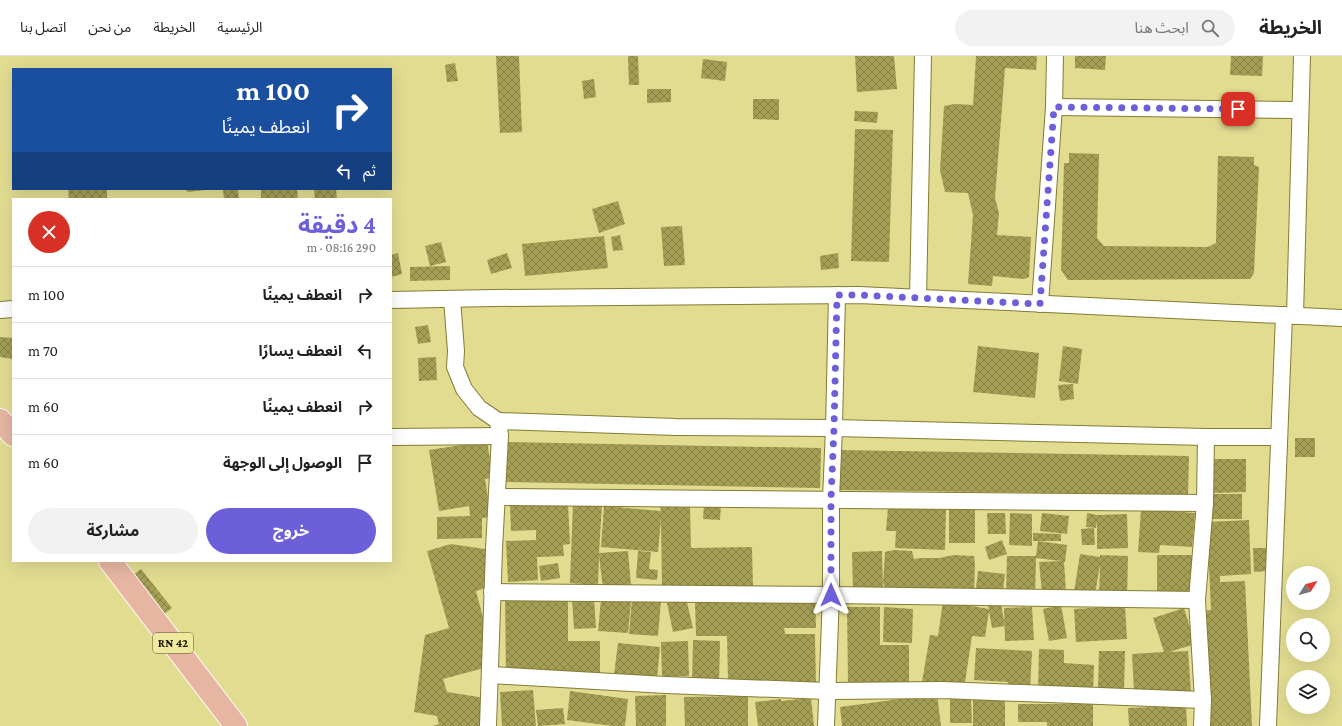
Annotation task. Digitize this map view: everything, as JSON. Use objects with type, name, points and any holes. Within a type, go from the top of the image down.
[{"type":"main road","points":[[0,420],[12,434]]},
{"type":"main road","name":"RN 42","points":[[111,562],[236,726]]},
{"type":"street","points":[[918,298],[923,56]]},
{"type":"street","points":[[1040,304],[1054,107],[1055,56]]},
{"type":"street","points":[[1268,726],[1279,437],[1289,315],[1302,56]]},
{"type":"street","points":[[1054,107],[1300,110]]},
{"type":"street","points":[[826,726],[831,595],[831,499],[837,295]]},
{"type":"street","points":[[392,300],[859,295],[1342,318]]},
{"type":"street","points":[[452,299],[456,367],[464,389],[479,408],[499,429],[498,497],[492,592],[488,726]]},
{"type":"street","points":[[0,310],[12,309]]},
{"type":"street","points":[[392,437],[499,429],[676,427],[834,428],[1206,437],[1279,437]]},
{"type":"street","points":[[1202,726],[1203,700],[1197,600],[1205,503],[1206,437]]},
{"type":"street","points":[[498,497],[1205,503]]},
{"type":"street","points":[[492,592],[1197,600]]},
{"type":"street","points":[[490,675],[666,685],[827,691],[943,690],[1203,700]]},
{"type":"building","points":[[496,56],[519,56],[522,132],[500,133]]},
{"type":"building","points":[[628,56],[638,56],[639,85],[629,85]]},
{"type":"building","points":[[855,56],[894,56],[897,89],[857,92]]},
{"type":"building","points":[[976,56],[1037,56],[1036,70],[1005,68],[995,198],[999,213],[997,235],[1031,237],[1029,277],[1024,279],[993,276],[992,286],[968,284],[973,215],[968,193],[945,192],[940,170],[944,106],[955,104],[973,105]]},
{"type":"building","points":[[1075,56],[1106,56],[1105,70],[1075,68]]},
{"type":"building","points":[[1231,56],[1263,56],[1262,76],[1230,75]]},
{"type":"building","points":[[703,59],[727,62],[725,81],[701,78]]},
{"type":"building","points":[[455,63],[458,81],[447,82],[445,65]]},
{"type":"building","points":[[594,79],[596,97],[584,99],[582,81]]},
{"type":"building","points":[[647,89],[671,89],[671,102],[647,103]]},
{"type":"building","points":[[753,99],[779,99],[779,120],[753,119]]},
{"type":"building","points":[[855,111],[878,112],[877,123],[854,121]]},
{"type":"building","points":[[855,129],[893,130],[889,262],[851,261]]},
{"type":"building","points":[[1069,153],[1099,154],[1097,238],[1104,246],[1208,247],[1216,243],[1218,156],[1254,157],[1254,165],[1259,167],[1254,273],[1250,279],[1068,280],[1061,270],[1064,163],[1069,163]]},
{"type":"building","points":[[68,190],[107,190],[107,198],[69,198]]},
{"type":"building","points":[[186,190],[206,190],[187,192]]},
{"type":"building","points":[[223,190],[238,190],[239,198],[224,198]]},
{"type":"building","points":[[261,190],[297,190],[298,198],[261,198]]},
{"type":"building","points":[[314,190],[336,190],[337,198],[315,198]]},
{"type":"building","points":[[618,201],[625,224],[599,233],[592,209]]},
{"type":"building","points":[[682,226],[685,265],[664,266],[661,227]]},
{"type":"building","points":[[620,235],[623,250],[613,251],[611,237]]},
{"type":"building","points":[[604,236],[608,268],[525,276],[522,244]]},
{"type":"building","points":[[441,242],[446,262],[430,266],[425,246]]},
{"type":"building","points":[[398,253],[402,274],[392,277],[392,255]]},
{"type":"building","points":[[507,253],[512,268],[491,274],[487,260]]},
{"type":"building","points":[[838,253],[839,268],[821,270],[820,256]]},
{"type":"building","points":[[450,266],[450,280],[410,281],[410,267]]},
{"type":"building","points":[[428,325],[431,342],[418,344],[415,327]]},
{"type":"building","points":[[0,337],[12,338],[12,359],[0,357]]},
{"type":"building","points":[[978,346],[1039,353],[1035,398],[973,392]]},
{"type":"building","points":[[1063,346],[1082,349],[1078,384],[1059,381]]},
{"type":"building","points":[[436,357],[437,380],[419,381],[418,358]]},
{"type":"building","points":[[1073,384],[1074,399],[1060,401],[1058,385]]},
{"type":"building","points":[[1295,438],[1315,438],[1315,457],[1295,457]]},
{"type":"building","points":[[487,441],[493,478],[485,479],[491,517],[482,518],[482,538],[437,539],[437,517],[470,516],[469,506],[439,511],[429,450]]},
{"type":"building","points":[[507,442],[821,448],[820,488],[506,482]]},
{"type":"building","points":[[840,450],[1189,456],[1188,495],[839,490]]},
{"type":"building","points":[[1214,459],[1246,459],[1246,492],[1214,493]]},
{"type":"building","points":[[1211,494],[1242,494],[1242,519],[1211,519]]},
{"type":"building","points":[[573,503],[602,505],[599,553],[628,551],[631,585],[603,588],[599,556],[598,585],[570,583]]},
{"type":"building","points":[[568,504],[570,544],[563,545],[564,556],[537,557],[538,580],[508,582],[506,541],[536,540],[536,530],[511,531],[510,506]]},
{"type":"building","points":[[704,504],[721,505],[720,520],[703,519]]},
{"type":"building","points":[[604,506],[661,511],[660,507],[690,507],[691,548],[752,547],[753,586],[662,588],[661,519],[658,552],[601,547]]},
{"type":"building","points":[[888,507],[946,510],[945,550],[895,548],[896,531],[886,531]]},
{"type":"building","points":[[949,509],[975,509],[975,543],[949,543]]},
{"type":"building","points":[[1141,509],[1195,513],[1192,547],[1160,545],[1159,553],[1138,552]]},
{"type":"building","points":[[987,513],[1005,513],[1006,534],[988,534]]},
{"type":"building","points":[[1010,513],[1032,514],[1032,546],[1009,545]]},
{"type":"building","points":[[1042,513],[1069,516],[1067,534],[1040,531]]},
{"type":"building","points":[[1087,513],[1097,515],[1127,514],[1128,548],[1097,549],[1097,521],[1096,528],[1086,527]]},
{"type":"building","points":[[1249,520],[1251,574],[1220,576],[1220,582],[1245,581],[1252,726],[1207,726],[1201,611],[1211,610],[1207,522]]},
{"type":"building","points":[[1094,528],[1095,545],[1082,545],[1081,529]]},
{"type":"building","points":[[1033,533],[1061,534],[1061,541],[1033,541]]},
{"type":"building","points":[[1002,540],[1007,554],[989,560],[985,547]]},
{"type":"building","points":[[1038,541],[1067,545],[1064,562],[1066,591],[1042,593],[1039,562],[1061,561],[1036,558],[1035,596],[1006,595],[1007,556],[1036,556]]},
{"type":"building","points":[[451,544],[492,550],[486,588],[476,591],[488,636],[484,668],[443,679],[447,692],[485,698],[481,726],[433,726],[439,724],[437,716],[414,712],[425,635],[449,628],[427,551]]},
{"type":"building","points":[[1253,548],[1266,548],[1267,571],[1254,572]]},
{"type":"building","points":[[894,550],[912,551],[914,559],[939,558],[954,555],[974,556],[974,595],[886,592],[883,583],[885,552]]},
{"type":"building","points":[[638,551],[651,552],[649,569],[658,570],[657,580],[636,578]]},
{"type":"building","points":[[882,551],[883,592],[853,592],[852,552]]},
{"type":"building","points":[[1080,554],[1100,557],[1100,555],[1128,556],[1127,598],[1099,597],[1100,564],[1095,595],[1074,592]]},
{"type":"building","points":[[1157,555],[1193,555],[1193,599],[1157,599]]},
{"type":"building","points":[[558,563],[560,578],[541,581],[539,566]]},
{"type":"building","points":[[141,569],[172,608],[164,614],[133,575]]},
{"type":"building","points":[[978,571],[1005,574],[1003,591],[976,588]]},
{"type":"building","points":[[505,596],[568,596],[568,641],[600,641],[600,675],[506,674]]},
{"type":"building","points":[[594,598],[596,628],[574,629],[572,599]]},
{"type":"building","points":[[686,598],[693,628],[673,632],[667,603]]},
{"type":"building","points":[[601,599],[631,601],[628,633],[598,631]]},
{"type":"building","points":[[632,599],[661,601],[658,636],[629,634]]},
{"type":"building","points":[[815,601],[816,628],[784,628],[785,634],[815,634],[816,686],[728,681],[727,636],[696,636],[695,602]]},
{"type":"building","points":[[943,601],[989,609],[988,606],[1001,604],[1005,626],[992,628],[989,611],[985,637],[972,636],[964,689],[922,682],[930,635],[938,636]]},
{"type":"building","points":[[1061,605],[1067,638],[1049,641],[1043,609]]},
{"type":"building","points":[[1125,606],[1127,639],[1076,642],[1074,609]]},
{"type":"building","points":[[847,607],[880,607],[880,645],[909,645],[909,690],[848,684]]},
{"type":"building","points":[[884,607],[913,609],[912,643],[883,642]]},
{"type":"building","points":[[1032,607],[1034,640],[1005,641],[1004,608]]},
{"type":"building","points":[[1184,608],[1195,644],[1169,652],[1188,651],[1191,692],[1134,692],[1132,654],[1164,652],[1153,618]]},
{"type":"building","points":[[693,640],[720,641],[719,684],[692,683]]},
{"type":"building","points":[[688,641],[689,676],[662,677],[661,642]]},
{"type":"building","points":[[618,643],[660,647],[657,679],[614,675]]},
{"type":"building","points":[[976,648],[1032,651],[1030,692],[1007,691],[1008,682],[974,680]]},
{"type":"building","points":[[1039,649],[1064,650],[1064,663],[1094,665],[1093,693],[1038,690]]},
{"type":"building","points":[[1099,651],[1125,651],[1124,691],[1098,690]]},
{"type":"building","points":[[533,690],[536,726],[502,726],[500,692]]},
{"type":"building","points":[[570,691],[628,699],[625,726],[613,726],[567,720]]},
{"type":"building","points":[[937,694],[941,726],[842,726],[840,707]]},
{"type":"building","points":[[666,695],[666,726],[636,726],[635,696]]},
{"type":"building","points":[[748,696],[748,726],[685,726],[684,697]]},
{"type":"building","points":[[811,698],[814,726],[758,726],[755,702]]},
{"type":"building","points":[[971,698],[972,723],[950,723],[950,699]]},
{"type":"building","points":[[973,700],[1005,700],[1005,726],[973,726]]},
{"type":"building","points":[[1018,704],[1093,704],[1093,726],[1047,726],[1047,722],[1018,722]]},
{"type":"building","points":[[1186,706],[1187,726],[1129,726],[1128,708]]},
{"type":"building","points":[[563,708],[565,724],[538,726],[536,710]]},
{"type":"route","points":[[831,595],[831,499],[837,295],[1040,304],[1054,107],[1238,109]]}]
